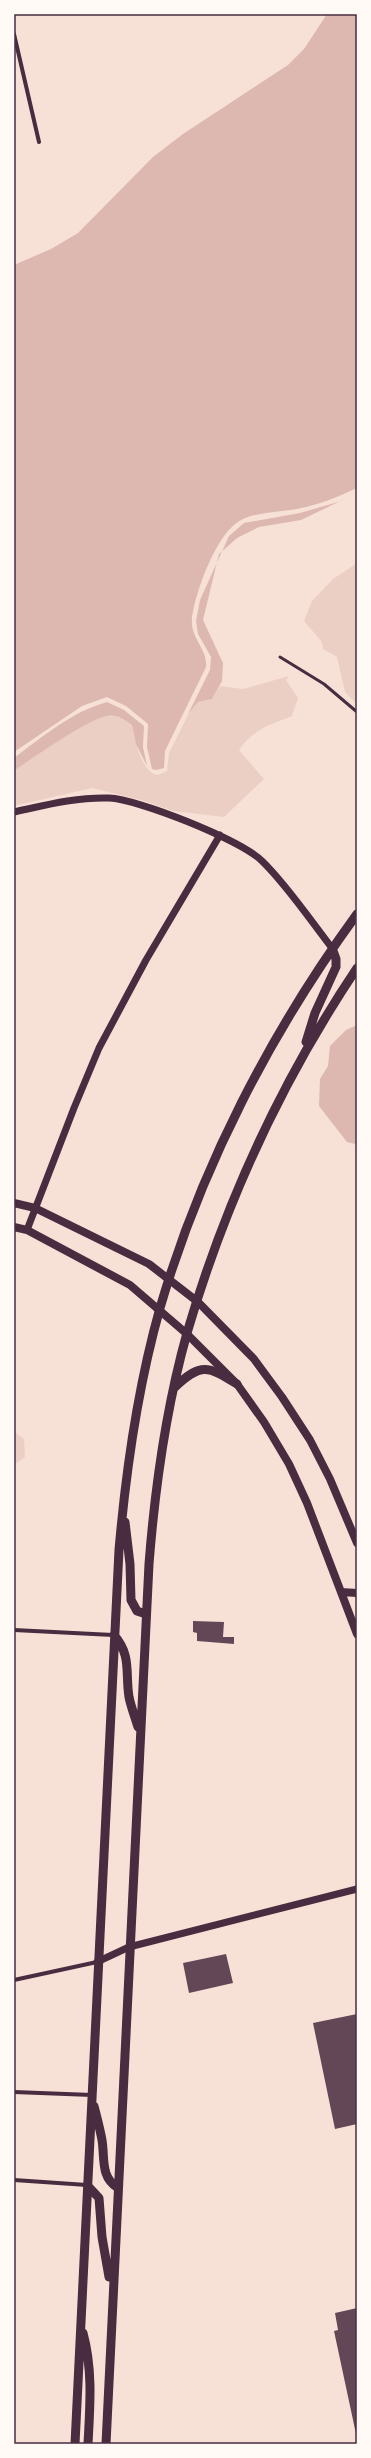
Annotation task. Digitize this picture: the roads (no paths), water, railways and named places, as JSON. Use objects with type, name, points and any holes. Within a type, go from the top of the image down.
[{"type":"main road","points":[[75,2444],[114,1635],[123,1507],[140,1398],[160,1309],[170,1278],[194,1211],[237,1114],[273,1044],[332,948],[357,914]]},
{"type":"main road","points":[[300,1061],[315,1013],[333,976],[336,959],[332,948]]},
{"type":"main road","points":[[106,2444],[112,2294],[146,1614],[153,1511],[174,1388],[187,1334],[223,1225],[245,1170],[281,1095],[357,968]]},
{"type":"main road","points":[[14,1203],[34,1208],[149,1264],[170,1278],[198,1302],[254,1359],[282,1397],[310,1440],[330,1479],[357,1543]]},
{"type":"main road","points":[[14,1227],[27,1230],[130,1285],[160,1309],[237,1384],[264,1422],[308,1503],[357,1634]]},
{"type":"main road","points":[[174,1388],[187,1375],[200,1370],[212,1369],[237,1384]]},
{"type":"main road","points":[[123,1507],[130,1564],[131,1600],[137,1611],[146,1614]]},
{"type":"main road","points":[[341,1592],[357,1593]]},
{"type":"main road","points":[[114,1635],[122,1644],[126,1655],[129,1697],[140,1734]]},
{"type":"main road","points":[[92,2095],[102,2141],[105,2171],[110,2183],[118,2188]]},
{"type":"main road","points":[[87,2185],[99,2198],[102,2237],[112,2294]]},
{"type":"main road","points":[[81,2326],[89,2356],[90,2391],[88,2444]]},
{"type":"street","points":[[14,34],[39,142]]},
{"type":"street","points":[[14,812],[75,798],[111,798],[140,805],[220,835],[244,846],[262,861],[332,948]]},
{"type":"street","points":[[27,1230],[34,1208],[99,1048],[146,960],[220,835]]},
{"type":"street","points":[[14,1630],[114,1635]]},
{"type":"street","points":[[14,1980],[98,1962],[130,1947],[355,1891]]},
{"type":"street","points":[[14,2092],[92,2095]]},
{"type":"street","points":[[14,2180],[87,2185]]},
{"type":"lane","points":[[280,657],[324,684],[357,712]]}]
